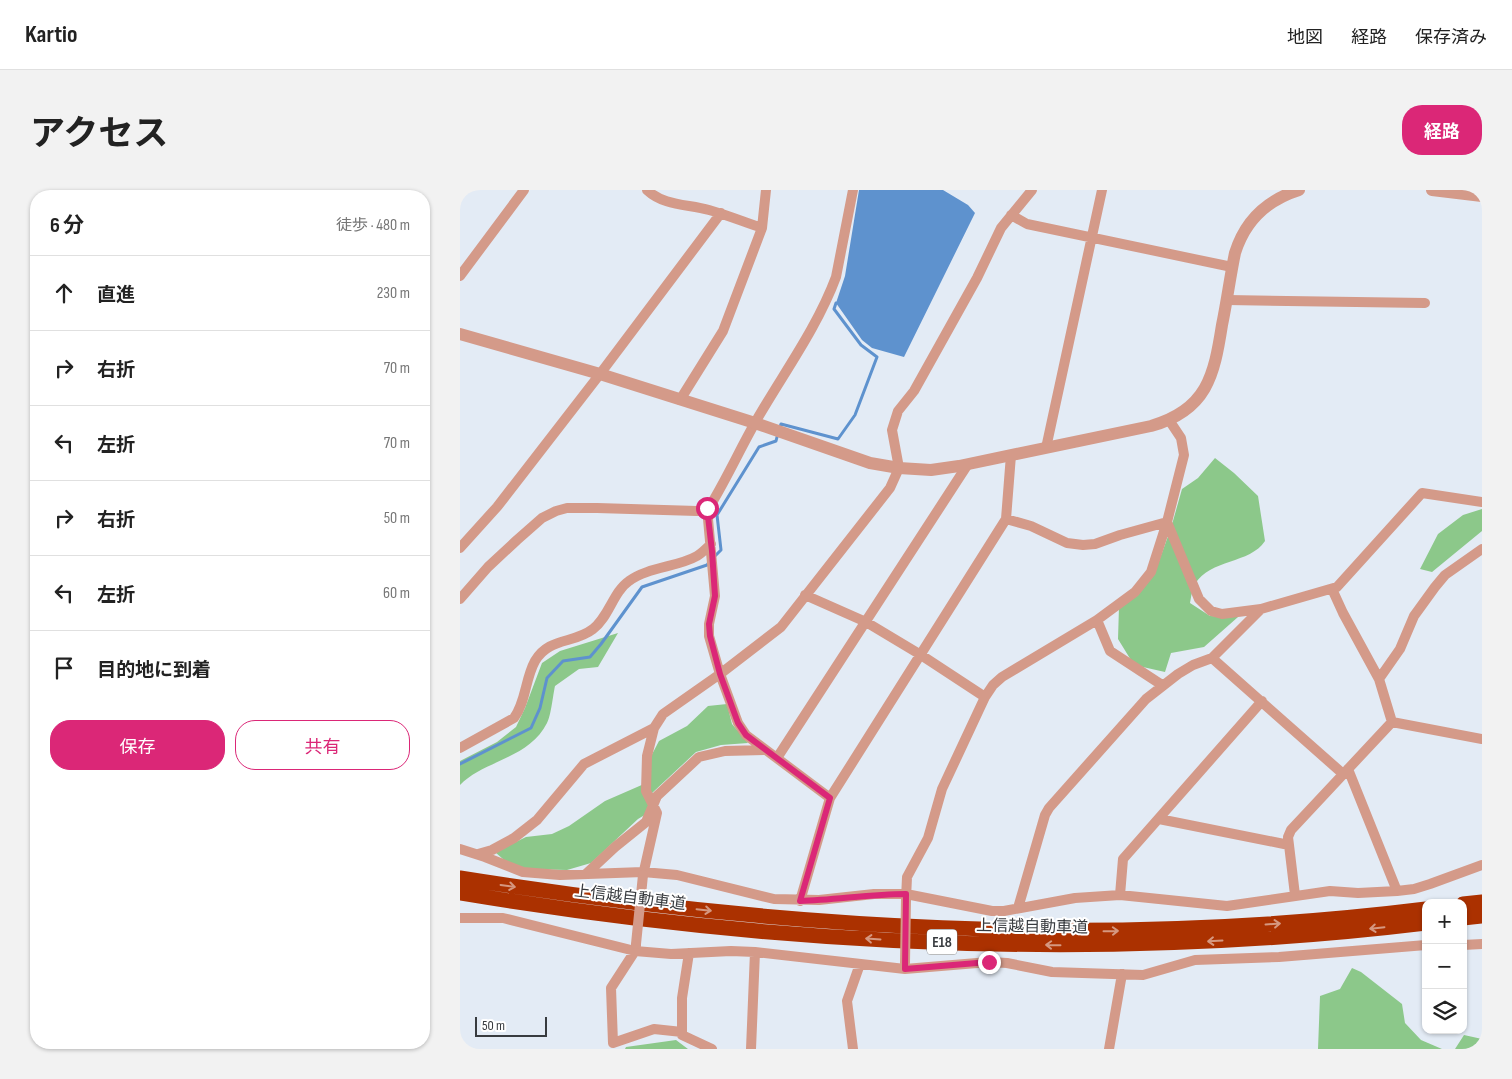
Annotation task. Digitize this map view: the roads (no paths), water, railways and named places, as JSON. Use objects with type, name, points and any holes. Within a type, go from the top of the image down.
[{"type":"highway","name":"上信越自動車道","points":[[460,878],[581,896],[711,911],[845,923],[949,929],[1058,931],[1173,929],[1294,922],[1422,909]]},
{"type":"highway","name":"上信越自動車道","points":[[460,892],[597,912],[719,926],[854,937],[987,944],[1117,945],[1174,943],[1297,936],[1422,923]]},
{"type":"highway","points":[[1467,904],[1482,902]]},
{"type":"highway","points":[[1467,918],[1482,916]]},
{"type":"street","points":[[460,276],[464,262],[524,190]]},
{"type":"street","points":[[647,190],[667,202],[693,205],[762,228]]},
{"type":"street","points":[[680,400],[722,331],[762,228],[766,190]]},
{"type":"street","points":[[460,599],[488,567],[517,540],[542,518],[556,510],[597,508],[697,511],[707,508],[715,498],[754,423],[811,328],[831,290],[836,277],[853,190]]},
{"type":"street","points":[[682,1032],[654,1029],[613,1043],[611,988],[636,948],[643,874],[657,813],[646,791],[647,756],[654,728],[663,714],[720,674],[781,627],[890,488],[899,468],[892,430],[894,419],[914,391],[977,278],[1001,228],[1032,190]]},
{"type":"street","points":[[1046,448],[1102,190]]},
{"type":"street","points":[[460,334],[600,374],[870,462],[899,468],[932,470],[968,464],[1151,426],[1182,413],[1198,398],[1212,374],[1232,267],[1239,240],[1253,218],[1272,201],[1297,190]]},
{"type":"street","points":[[1432,190],[1482,196]]},
{"type":"street","points":[[460,548],[497,507],[721,213]]},
{"type":"street","points":[[1011,215],[1027,224],[1232,267]]},
{"type":"street","points":[[1227,300],[1425,303]]},
{"type":"street","points":[[905,966],[907,878],[928,838],[942,789],[993,685],[1011,670],[1097,620],[1135,592],[1150,572],[1168,522],[1184,455],[1181,438],[1169,420]]},
{"type":"street","points":[[800,901],[830,798],[1006,519],[1011,455]]},
{"type":"street","points":[[777,758],[968,464]]},
{"type":"street","points":[[1168,522],[1199,599],[1211,611],[1222,614],[1261,609],[1337,587],[1422,492],[1482,502]]},
{"type":"street","points":[[707,508],[715,596],[709,624],[710,636],[720,674],[738,723],[746,735],[830,798]]},
{"type":"street","points":[[1006,519],[1032,526],[1067,543],[1083,545],[1095,544],[1168,522]]},
{"type":"street","points":[[460,748],[514,718],[519,711],[526,682],[535,661],[546,649],[556,642],[591,631],[600,624],[628,581],[640,575],[697,556],[712,548]]},
{"type":"street","points":[[1379,679],[1400,649],[1414,616],[1445,574],[1482,549]]},
{"type":"street","points":[[1332,590],[1379,679],[1392,722]]},
{"type":"street","points":[[806,595],[866,622],[921,654],[985,698]]},
{"type":"street","points":[[1018,908],[1045,815],[1146,699],[1162,685],[1193,666],[1212,658],[1261,609]]},
{"type":"street","points":[[1097,620],[1110,651],[1119,659],[1162,685]]},
{"type":"street","points":[[1212,658],[1345,771],[1397,891]]},
{"type":"street","points":[[1120,895],[1123,859],[1262,701]]},
{"type":"street","points":[[1392,722],[1482,739]]},
{"type":"street","points":[[1295,895],[1288,837],[1291,830],[1392,722]]},
{"type":"street","points":[[478,854],[492,850],[514,838],[537,820],[584,764],[654,728]]},
{"type":"street","points":[[586,874],[646,822],[654,807],[657,796],[699,757],[725,751],[766,750]]},
{"type":"street","points":[[1159,819],[1289,845]]},
{"type":"street","points":[[460,849],[523,872],[560,875],[678,875],[774,898],[800,901],[874,894],[1004,911],[1075,898],[1120,895],[1227,906],[1330,891],[1358,893],[1397,891],[1414,889],[1482,865]]},
{"type":"street","points":[[460,918],[503,918],[671,954],[731,951],[756,952],[860,964],[905,966],[989,962],[1007,963],[1052,972],[1143,975],[1196,960],[1278,958],[1422,945]]},
{"type":"street","points":[[1467,945],[1482,944]]},
{"type":"street","points":[[751,1049],[756,952]]},
{"type":"street","points":[[689,953],[682,998],[682,1035],[712,1049]]},
{"type":"street","points":[[853,1049],[848,1001],[860,964]]},
{"type":"street","points":[[1109,1049],[1122,974]]},
{"type":"water","points":[[859,190],[943,190],[968,205],[975,213],[904,357],[872,348],[862,340],[836,303],[845,276]]},
{"type":"waterway","points":[[780,427],[781,424],[838,439],[855,415],[877,357],[861,345],[834,309],[836,303]]},
{"type":"waterway","points":[[714,557],[721,550],[717,515],[759,447],[776,441],[778,433]]},
{"type":"waterway","points":[[460,764],[531,728],[540,708],[547,678],[563,661],[590,657],[642,587],[707,565],[709,562]]}]
